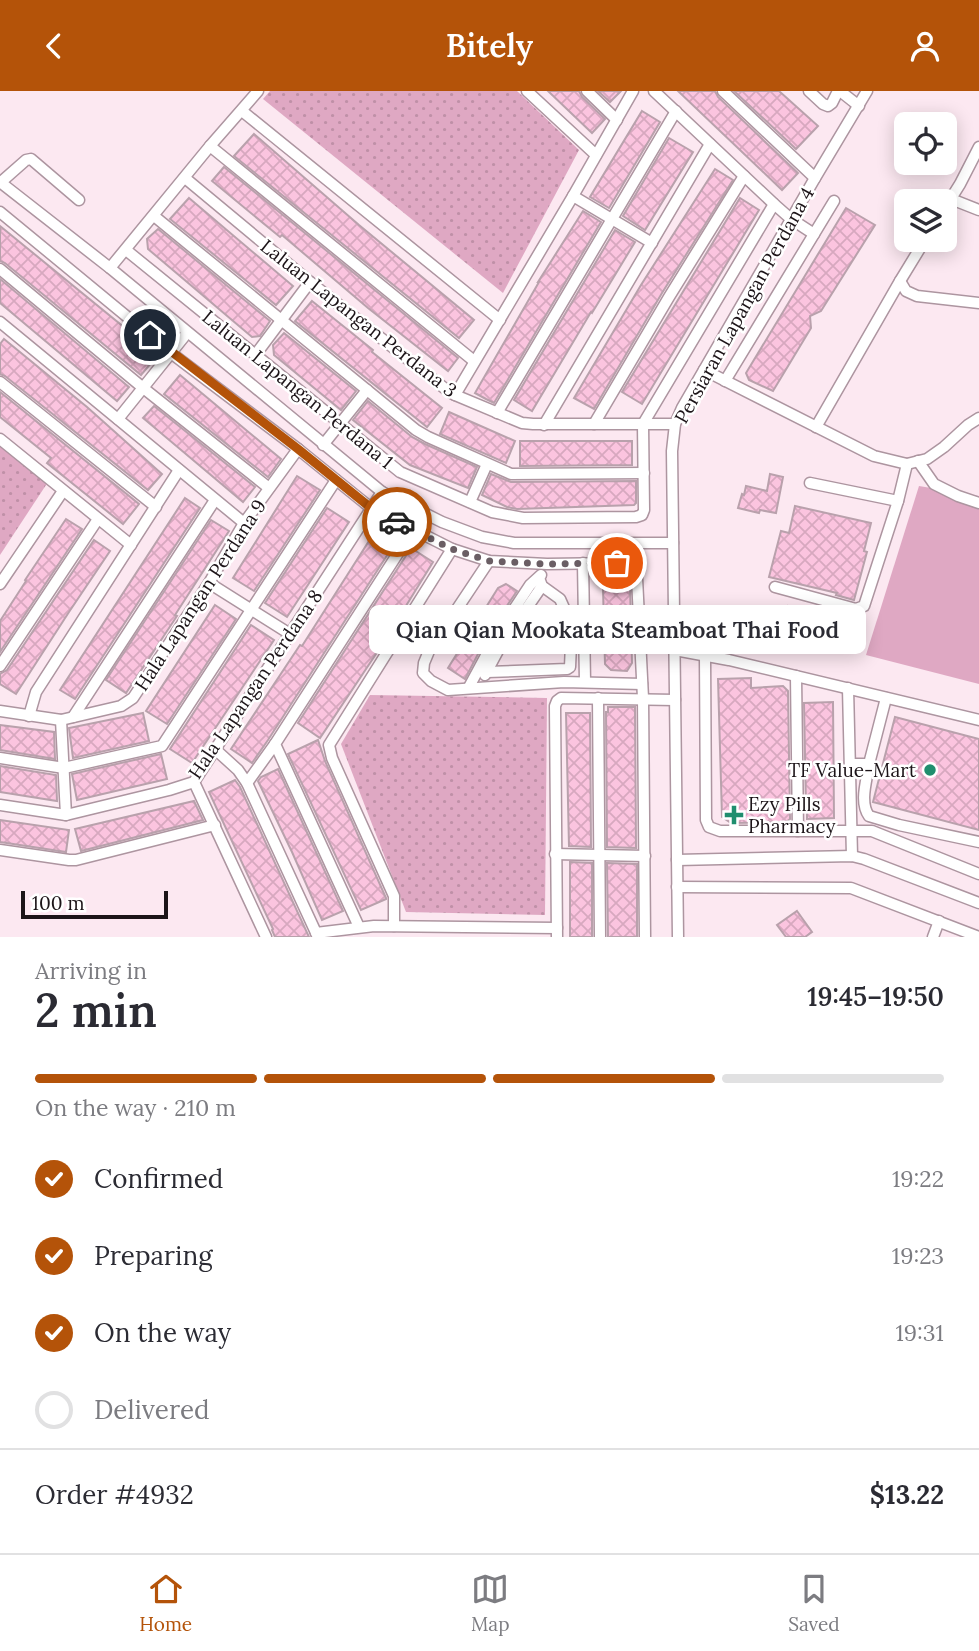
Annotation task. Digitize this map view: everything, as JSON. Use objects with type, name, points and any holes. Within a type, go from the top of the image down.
[{"type":"street","points":[[110,268],[258,91]]},
{"type":"street","points":[[527,91],[596,155]]},
{"type":"street","points":[[587,91],[617,120]]},
{"type":"street","points":[[454,395],[633,91]]},
{"type":"street","points":[[654,91],[774,204],[814,234]]},
{"type":"street","points":[[723,91],[815,178]]},
{"type":"street","points":[[809,91],[828,106],[839,91],[859,106]]},
{"type":"street","name":"Persiaran Lapangan Perdana 4","points":[[678,937],[672,451],[675,424],[867,91]]},
{"type":"street","points":[[242,111],[500,320]]},
{"type":"street","points":[[497,413],[676,111]]},
{"type":"street","points":[[544,425],[710,144]]},
{"type":"street","points":[[210,146],[474,361]]},
{"type":"street","points":[[956,189],[979,147]]},
{"type":"street","points":[[79,200],[31,159],[26,160],[0,182],[110,268],[382,492],[442,522],[482,537],[514,543],[673,543]]},
{"type":"street","points":[[594,425],[669,296],[744,176]]},
{"type":"street","name":"Laluan Lapangan Perdana 3","points":[[185,178],[310,282],[454,395],[522,423],[675,424]]},
{"type":"street","points":[[573,196],[652,243]]},
{"type":"street","name":"Persiaran Lapangan Perdana 4","points":[[725,381],[834,201]]},
{"type":"street","points":[[643,424],[774,204]]},
{"type":"street","points":[[957,205],[979,209]]},
{"type":"street","points":[[0,212],[171,353],[371,508],[452,549],[489,561],[617,563],[631,567],[637,577],[643,698],[645,937]]},
{"type":"street","points":[[154,216],[428,437],[511,474],[644,474]]},
{"type":"street","name":"Laluan Lapangan Perdana 1","points":[[126,250],[400,472],[492,512],[523,518],[642,515],[643,424]]},
{"type":"street","points":[[816,426],[918,252]]},
{"type":"street","points":[[0,269],[269,488]]},
{"type":"street","points":[[900,281],[906,291],[917,296],[979,303]]},
{"type":"street","points":[[256,354],[310,282]]},
{"type":"street","points":[[0,322],[244,523]]},
{"type":"street","points":[[118,419],[187,333]]},
{"type":"street","points":[[704,370],[874,456],[912,463],[927,459],[979,418]]},
{"type":"street","points":[[0,382],[156,507]]},
{"type":"street","points":[[323,445],[367,390]]},
{"type":"street","points":[[0,439],[131,545]]},
{"type":"street","name":"Hala Lapangan Perdana 9","points":[[0,711],[61,720],[121,706],[134,698],[209,583],[244,523],[298,449]]},
{"type":"street","points":[[775,587],[856,609],[864,606],[912,463]]},
{"type":"street","points":[[912,463],[934,484],[979,503]]},
{"type":"street","points":[[470,502],[487,464]]},
{"type":"street","points":[[29,716],[36,692],[179,470]]},
{"type":"street","points":[[0,758],[64,768],[162,746],[336,481]]},
{"type":"street","points":[[810,483],[898,501]]},
{"type":"street","points":[[0,584],[63,491]]},
{"type":"street","name":"Hala Lapangan Perdana 8","points":[[0,805],[66,815],[194,782],[382,492]]},
{"type":"street","points":[[73,717],[215,500]]},
{"type":"street","points":[[0,666],[98,519]]},
{"type":"street","points":[[247,783],[413,530]]},
{"type":"street","points":[[394,926],[394,896],[332,758],[329,745],[452,549]]},
{"type":"street","points":[[489,561],[429,651],[423,673],[431,681],[449,690],[585,682],[642,684]]},
{"type":"street","points":[[583,563],[585,682]]},
{"type":"street","points":[[474,687],[487,671],[540,582],[547,564]]},
{"type":"street","points":[[474,687],[497,635],[530,585],[540,582]]},
{"type":"street","points":[[540,582],[559,599],[564,608],[567,639],[584,652]]},
{"type":"street","points":[[209,583],[290,634]]},
{"type":"street","points":[[487,671],[568,670],[571,644]]},
{"type":"street","points":[[675,650],[979,720]]},
{"type":"street","points":[[705,656],[706,820],[709,827],[720,831],[872,831],[979,874]]},
{"type":"street","points":[[796,676],[798,831]]},
{"type":"street","points":[[848,688],[852,856]]},
{"type":"street","points":[[216,750],[238,770],[247,783],[317,935],[359,927],[394,926],[557,932],[557,701],[561,698],[675,700]]},
{"type":"street","points":[[598,698],[600,937]]},
{"type":"street","points":[[886,698],[869,764],[864,803],[866,813],[898,825],[979,842]]},
{"type":"street","points":[[61,720],[66,815]]},
{"type":"street","points":[[275,744],[359,927]]},
{"type":"street","points":[[850,764],[869,764]]},
{"type":"street","points":[[194,782],[267,937]]},
{"type":"street","points":[[0,850],[76,860],[215,825]]},
{"type":"street","points":[[555,854],[645,856]]},
{"type":"street","points":[[677,860],[852,856],[979,903]]},
{"type":"street","points":[[677,887],[851,888],[979,937]]},
{"type":"street","points":[[936,936],[939,921]]},
{"type":"shaded area","points":[[270,91],[517,91],[579,150],[503,293],[263,99]]},
{"type":"shaded area","points":[[0,444],[48,482],[0,555]]},
{"type":"shaded area","points":[[919,486],[979,496],[979,684],[866,655]]},
{"type":"shaded area","points":[[370,695],[547,698],[545,915],[406,912],[341,744]]},
{"type":"building","points":[[548,91],[579,91],[605,119],[592,133]]},
{"type":"building","points":[[598,91],[621,91],[610,102]]},
{"type":"building","points":[[678,91],[715,91],[718,97],[798,173],[782,190]]},
{"type":"building","points":[[734,91],[779,91],[818,126],[796,149]]},
{"type":"building","points":[[642,111],[660,122],[609,208],[590,197]]},
{"type":"building","points":[[254,134],[474,320],[459,338],[234,156]]},
{"type":"building","points":[[669,138],[693,152],[645,230],[623,216]]},
{"type":"building","points":[[224,167],[458,358],[448,371],[212,181]]},
{"type":"building","points":[[715,169],[733,180],[594,409],[574,398],[641,285]]},
{"type":"building","points":[[189,198],[293,286],[276,305],[170,219]]},
{"type":"building","points":[[740,198],[759,210],[642,404],[622,392]]},
{"type":"building","points":[[846,208],[875,225],[821,311],[810,316],[811,328],[773,391],[749,380],[746,373]]},
{"type":"building","points":[[583,211],[601,222],[494,403],[475,393],[538,282]]},
{"type":"building","points":[[0,226],[158,355],[141,375],[0,261]]},
{"type":"building","points":[[158,229],[270,321],[260,336],[252,337],[148,249],[147,239]]},
{"type":"building","points":[[615,230],[635,242],[532,411],[514,400]]},
{"type":"building","points":[[0,279],[129,387],[117,401],[0,303]]},
{"type":"building","points":[[312,301],[442,408],[427,427],[295,321]]},
{"type":"building","points":[[284,333],[356,391],[341,410],[274,355],[273,345]]},
{"type":"building","points":[[4,339],[87,407],[162,474],[148,490],[0,374],[0,344]]},
{"type":"building","points":[[180,375],[281,459],[268,477],[164,394]]},
{"type":"building","points":[[0,392],[139,504],[123,524],[47,463],[51,458],[0,417]]},
{"type":"building","points":[[368,401],[412,437],[477,467],[468,488],[410,465],[353,420]]},
{"type":"building","points":[[154,406],[255,487],[243,502],[143,418]]},
{"type":"building","points":[[449,412],[515,441],[506,463],[440,434]]},
{"type":"building","points":[[520,441],[632,441],[632,465],[520,466]]},
{"type":"building","points":[[491,474],[511,482],[636,481],[636,503],[517,509],[507,507],[482,495]]},
{"type":"building","points":[[770,474],[783,477],[776,513],[760,510],[759,513],[738,508],[746,486],[767,491]]},
{"type":"building","points":[[297,476],[320,490],[254,591],[233,578]]},
{"type":"building","points":[[185,498],[200,508],[75,699],[60,690]]},
{"type":"building","points":[[795,506],[871,523],[864,551],[867,552],[854,600],[836,595],[837,593],[769,577],[781,531],[789,533]]},
{"type":"building","points":[[327,508],[349,522],[287,617],[265,603]]},
{"type":"building","points":[[66,519],[82,529],[0,652],[0,621]]},
{"type":"building","points":[[211,520],[229,531],[126,693],[106,680]]},
{"type":"building","points":[[376,530],[395,543],[252,763],[231,749],[300,645],[302,646]]},
{"type":"building","points":[[94,540],[110,551],[16,694],[0,684],[0,674],[7,670]]},
{"type":"building","points":[[411,548],[433,562],[320,738],[298,723]]},
{"type":"building","points":[[611,581],[626,582],[630,586],[632,663],[627,671],[611,670],[605,664],[603,589]]},
{"type":"building","points":[[506,584],[517,591],[490,631],[465,679],[448,668],[498,588]]},
{"type":"building","points":[[215,605],[236,619],[167,724],[146,711]]},
{"type":"building","points":[[788,606],[831,617],[832,611],[852,616],[844,652],[824,647],[826,636],[783,626]]},
{"type":"building","points":[[251,625],[274,640],[192,763],[170,749]]},
{"type":"building","points":[[751,678],[751,688],[783,686],[788,691],[790,819],[786,822],[731,823],[722,817],[718,679]]},
{"type":"building","points":[[833,702],[834,818],[807,819],[804,703]]},
{"type":"building","points":[[608,707],[635,707],[636,848],[607,847]]},
{"type":"building","points":[[143,713],[149,741],[73,758],[69,728]]},
{"type":"building","points":[[566,713],[590,713],[591,847],[569,846]]},
{"type":"building","name":"TF Value-Mart","points":[[895,717],[979,739],[979,830],[873,802]]},
{"type":"building","points":[[0,725],[54,732],[55,759],[0,750]]},
{"type":"building","points":[[318,740],[386,898],[361,910],[288,754]]},
{"type":"building","points":[[161,754],[167,779],[77,800],[72,774]]},
{"type":"building","points":[[0,766],[56,775],[57,801],[0,792]]},
{"type":"building","points":[[278,769],[343,911],[322,920],[258,781]]},
{"type":"building","points":[[235,780],[309,937],[275,937],[209,792]]},
{"type":"building","points":[[194,801],[203,820],[81,851],[75,829]]},
{"type":"building","points":[[0,820],[69,830],[66,852],[0,842]]},
{"type":"building","points":[[570,862],[592,863],[592,937],[570,937]]},
{"type":"building","points":[[607,863],[637,864],[637,937],[608,937]]},
{"type":"building","points":[[797,911],[812,932],[805,937],[786,937],[777,925]]},
{"type":"way so far","points":[[397,522],[452,549],[489,561],[617,563]]},
{"type":"place","name":"Qian Qian Mookata Steamboat Thai Food","points":[[617,563]]},
{"type":"place","name":"TF Value-Mart","points":[[930,770]]},
{"type":"place","name":"Ezy Pills Pharmacy","points":[[734,815]]},
{"type":"route","points":[[150,335],[371,508],[397,522]]}]
